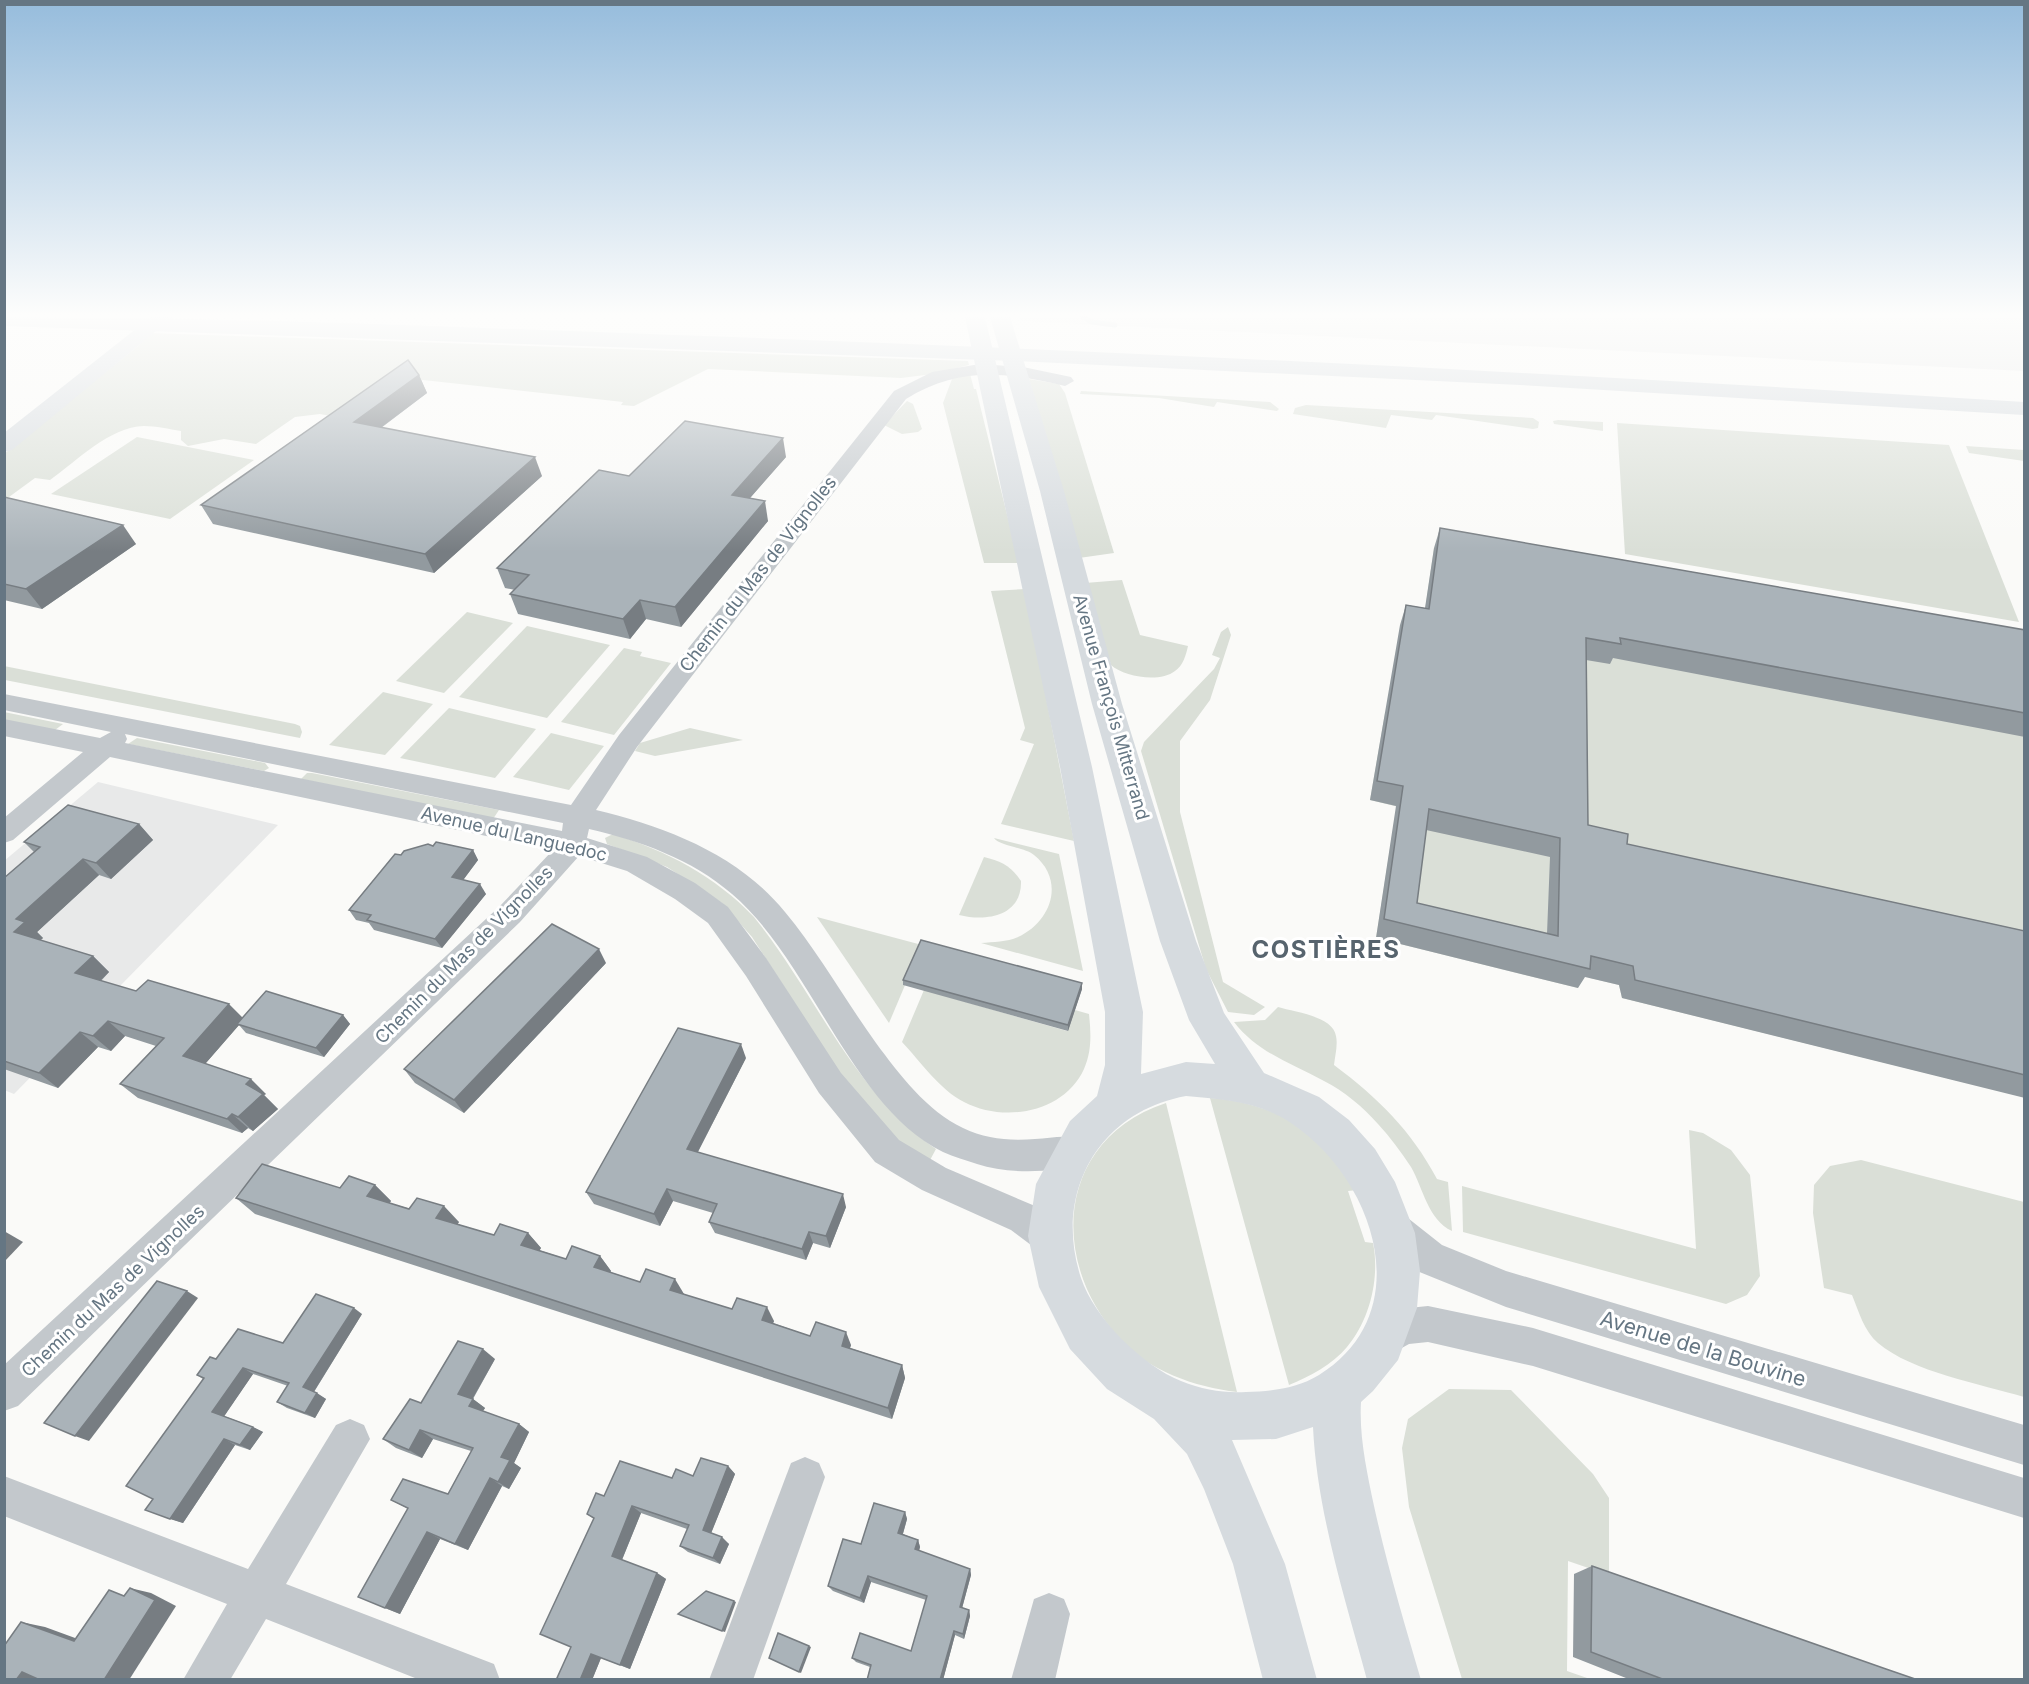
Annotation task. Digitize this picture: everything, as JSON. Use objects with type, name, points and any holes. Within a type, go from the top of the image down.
[{"type":"main road","points":[[4,445],[65,396]]},
{"type":"main road","name":"Avenue François Mitterrand","points":[[1008,396],[1124,1012],[1124,1065],[1114,1107]]},
{"type":"main road","name":"Avenue François Mitterrand","points":[[1010,396],[1052,490],[1107,704],[1178,941],[1208,1020],[1250,1086]]},
{"type":"main road","points":[[1813,396],[2025,409]]},
{"type":"main road","points":[[1169,1403],[1219,1418],[1251,1420],[1301,1410],[1338,1391],[1366,1365],[1382,1341],[1396,1300],[1398,1260],[1392,1227],[1379,1190],[1347,1144],[1303,1109],[1250,1086],[1213,1080],[1168,1081],[1114,1107],[1090,1127],[1072,1151],[1057,1184],[1051,1239],[1066,1300],[1087,1336],[1129,1379],[1169,1403],[1204,1437],[1224,1476],[1259,1564],[1290,1680]]},
{"type":"main road","points":[[1338,1391],[1335,1425],[1342,1470],[1366,1584],[1394,1680]]},
{"type":"street","name":"Chemin du Mas de Vignolles","points":[[4,1392],[486,936],[561,860],[575,830],[628,741],[900,396]]},
{"type":"street","name":"Avenue du Languedoc","points":[[4,702],[129,727],[575,830],[685,891],[718,915],[756,967],[830,1083],[887,1151],[934,1179],[1023,1218],[1051,1239]]},
{"type":"street","name":"Avenue du Languedoc","points":[[4,727],[575,830],[633,830],[674,845],[708,863],[743,887],[767,911],[794,943],[868,1059],[933,1128],[952,1142],[993,1154],[1018,1157],[1072,1151]]},
{"type":"street","points":[[4,834],[129,727]]},
{"type":"street","name":"Avenue de la Bouvine","points":[[1392,1227],[1430,1258],[1506,1289],[2025,1445]]},
{"type":"street","points":[[1382,1341],[1404,1326],[1428,1324],[1523,1345],[2025,1498]]},
{"type":"street","points":[[205,1680],[350,1439]]},
{"type":"street","points":[[730,1680],[806,1477]]},
{"type":"street","points":[[4,1496],[478,1680]]},
{"type":"street","points":[[1034,1680],[1049,1614]]},
{"type":"shaded area","points":[[76,396],[391,396],[357,421],[320,414],[295,417],[256,444],[224,439],[188,446],[181,440],[181,431],[149,426],[131,428],[118,432],[94,446],[50,480],[35,478],[9,497],[5,497],[4,454]]},
{"type":"shaded area","points":[[565,396],[655,396],[634,406],[621,405],[623,402]]},
{"type":"shaded area","points":[[946,396],[978,396],[1019,563],[984,563],[943,403]]},
{"type":"shaded area","points":[[1034,396],[1066,396],[1114,553],[1079,558]]},
{"type":"shaded area","points":[[1111,396],[1160,396],[1270,402],[1279,409],[1277,411],[1217,402],[1214,407],[1159,398]]},
{"type":"shaded area","points":[[907,401],[913,404],[922,429],[918,432],[902,434],[884,425]]},
{"type":"shaded area","points":[[1306,405],[1533,418],[1539,422],[1538,428],[1533,429],[1436,415],[1432,420],[1391,415],[1386,428],[1293,414],[1295,408]]},
{"type":"shaded area","points":[[1553,421],[1603,422],[1603,431],[1554,424]]},
{"type":"shaded area","points":[[1617,423],[1949,445],[2019,622],[1625,554]]},
{"type":"shaded area","points":[[137,437],[254,460],[170,519],[51,494]]},
{"type":"shaded area","points":[[1966,446],[2024,450],[2024,461],[1969,453]]},
{"type":"shaded area","points":[[1434,548],[2024,653],[2024,1097],[1622,998],[1619,985],[1590,978],[1590,967],[1579,965],[1578,988],[1376,938],[1394,823],[1407,809],[1370,800],[1385,713],[1419,720],[1424,617]]},
{"type":"shaded area","points":[[1122,580],[1140,635],[1188,646],[1180,666],[1168,675],[1142,677],[1124,673],[1111,665],[1085,583]]},
{"type":"shaded area","points":[[1025,589],[1074,841],[1001,824],[1034,744],[1020,740],[1025,728],[991,591]]},
{"type":"shaded area","points":[[467,612],[513,623],[444,693],[396,681]]},
{"type":"shaded area","points":[[527,626],[610,645],[547,718],[459,697]]},
{"type":"shaded area","points":[[1228,627],[1231,635],[1210,700],[1180,741],[1180,812],[1223,982],[1265,1007],[1254,1015],[1228,1012],[1206,969],[1141,751],[1144,742],[1214,669],[1220,658],[1212,655],[1221,632]]},
{"type":"shaded area","points":[[624,648],[642,652],[640,656],[671,663],[614,735],[561,722]]},
{"type":"shaded area","points":[[4,666],[295,724],[300,726],[302,732],[300,738],[5,680]]},
{"type":"shaded area","points":[[383,692],[433,704],[385,755],[329,745]]},
{"type":"shaded area","points":[[449,708],[536,729],[495,778],[400,758]]},
{"type":"shaded area","points":[[4,712],[63,724],[55,730],[5,720]]},
{"type":"shaded area","points":[[690,728],[743,740],[655,756],[635,751],[640,743]]},
{"type":"shaded area","points":[[551,733],[604,746],[569,790],[513,777]]},
{"type":"shaded area","points":[[137,738],[265,763],[269,768],[264,771],[128,744]]},
{"type":"shaded area","points":[[307,773],[499,810],[493,819],[301,779]]},
{"type":"shaded area","points":[[98,782],[278,825],[14,1094],[4,1090],[4,861]]},
{"type":"shaded area","points":[[613,834],[652,848],[689,866],[723,889],[754,917],[858,1070],[906,1125],[936,1149],[929,1162],[894,1138],[844,1080],[752,937],[722,903],[667,867],[607,844],[605,838]]},
{"type":"shaded area","points":[[994,838],[1059,854],[1083,971],[981,943],[1009,940],[1029,930],[1039,922],[1046,911],[1052,888],[1044,865],[1034,855],[1001,843]]},
{"type":"shaded area","points":[[984,857],[1001,862],[1013,871],[1021,881],[1020,893],[1016,902],[1001,914],[981,918],[959,915]]},
{"type":"shaded area","points":[[817,917],[922,945],[889,1023]]},
{"type":"shaded area","points":[[924,990],[1067,1031],[1075,1010],[1089,1014],[1090,1042],[1084,1069],[1075,1084],[1062,1096],[1032,1110],[997,1112],[964,1102],[939,1083],[902,1042]]},
{"type":"shaded area","points":[[1278,1007],[1321,1019],[1333,1029],[1337,1043],[1334,1065],[1392,1116],[1416,1145],[1437,1179],[1448,1182],[1452,1231],[1437,1219],[1411,1167],[1387,1134],[1366,1112],[1331,1085],[1264,1050],[1243,1033],[1234,1022],[1265,1020]]},
{"type":"shaded area","points":[[1210,1098],[1265,1109],[1291,1121],[1313,1137],[1358,1190],[1348,1191],[1365,1242],[1373,1243],[1374,1284],[1367,1311],[1355,1336],[1347,1347],[1328,1364],[1289,1385]]},
{"type":"shaded area","points":[[1166,1103],[1237,1392],[1205,1386],[1173,1376],[1144,1360],[1119,1338],[1096,1307],[1081,1273],[1074,1239],[1075,1205],[1085,1173],[1103,1144],[1130,1120]]},
{"type":"shaded area","points":[[1689,1130],[1703,1133],[1731,1150],[1750,1175],[1760,1276],[1747,1295],[1726,1304],[1463,1232],[1462,1186],[1696,1249]]},
{"type":"shaded area","points":[[1861,1160],[2024,1202],[2024,1397],[1928,1369],[1892,1353],[1869,1333],[1852,1295],[1824,1288],[1813,1213],[1814,1185],[1830,1166]]},
{"type":"shaded area","points":[[1449,1389],[1511,1390],[1593,1474],[1609,1498],[1609,1575],[1568,1561],[1567,1671],[1590,1679],[1462,1679],[1409,1507],[1402,1448],[1408,1419]]},
{"type":"building","points":[[357,396],[391,396],[354,422],[535,457],[425,554],[201,505]]},
{"type":"building","points":[[685,421],[783,438],[732,495],[765,501],[675,607],[640,600],[623,619],[510,594],[529,575],[497,568],[599,470],[629,476]]},
{"type":"building","points":[[4,497],[123,525],[26,589],[4,584]]},
{"type":"building","points":[[1440,528],[2025,630],[2025,713],[1620,638],[1621,644],[1586,638],[1588,825],[1628,834],[1627,844],[2025,931],[2025,1075],[1635,980],[1633,966],[1591,956],[1590,969],[1384,919],[1403,786],[1377,781],[1406,605],[1429,609]],"holes":[[[1429,809],[1560,838],[1558,936],[1417,903]]]},
{"type":"building","points":[[68,805],[139,824],[96,863],[83,859],[16,919],[25,922],[14,932],[93,956],[75,973],[136,991],[148,980],[229,1004],[183,1056],[251,1079],[246,1084],[263,1094],[238,1117],[232,1114],[227,1119],[120,1084],[164,1038],[108,1021],[93,1036],[80,1032],[39,1073],[4,1061],[4,878],[40,847],[24,842]]},
{"type":"building","points":[[436,842],[473,850],[452,877],[480,884],[435,939],[367,920],[371,915],[349,910],[395,854],[401,855],[404,851],[428,844],[433,846]]},
{"type":"building","points":[[552,924],[599,949],[454,1100],[404,1069]]},
{"type":"building","points":[[921,940],[1082,983],[1068,1025],[903,980]]},
{"type":"building","points":[[266,991],[343,1015],[316,1048],[237,1024]]},
{"type":"building","points":[[678,1028],[741,1044],[687,1149],[843,1194],[826,1236],[809,1232],[802,1249],[709,1222],[717,1204],[667,1189],[654,1214],[586,1192]]},
{"type":"building","points":[[262,1164],[340,1188],[349,1176],[375,1185],[367,1196],[409,1209],[417,1198],[444,1206],[436,1218],[494,1235],[500,1224],[528,1233],[521,1245],[566,1259],[572,1246],[600,1256],[594,1267],[640,1282],[646,1269],[675,1279],[670,1290],[732,1309],[737,1298],[767,1307],[762,1320],[810,1336],[816,1322],[846,1332],[842,1346],[902,1365],[888,1408],[236,1198]]},
{"type":"building","points":[[157,1281],[187,1291],[75,1436],[44,1423]]},
{"type":"building","points":[[316,1294],[354,1308],[303,1387],[317,1393],[305,1413],[277,1402],[289,1383],[243,1368],[212,1412],[253,1427],[240,1445],[224,1439],[170,1519],[145,1510],[153,1499],[126,1486],[204,1378],[197,1375],[210,1357],[216,1359],[238,1329],[283,1343]]},
{"type":"building","points":[[458,1341],[483,1349],[458,1394],[473,1399],[469,1406],[519,1424],[501,1457],[510,1460],[498,1482],[490,1478],[455,1544],[427,1532],[385,1608],[358,1597],[408,1508],[391,1500],[403,1479],[448,1494],[473,1448],[420,1430],[409,1450],[383,1439],[410,1399],[421,1403]]},
{"type":"building","points":[[701,1458],[728,1466],[703,1530],[722,1537],[713,1558],[680,1546],[689,1525],[632,1506],[612,1556],[657,1573],[620,1665],[591,1654],[580,1680],[557,1678],[571,1647],[540,1634],[594,1518],[587,1514],[596,1493],[604,1496],[620,1461],[672,1478],[676,1469],[693,1476]]},
{"type":"building","points":[[874,1503],[905,1512],[898,1533],[918,1540],[915,1549],[970,1569],[960,1607],[969,1610],[963,1634],[954,1631],[940,1680],[867,1680],[871,1665],[852,1658],[860,1633],[911,1651],[927,1596],[868,1576],[860,1598],[828,1586],[843,1539],[861,1544]]},
{"type":"building","points":[[1592,1566],[1918,1680],[1665,1680],[1591,1652]]},
{"type":"building","points":[[130,1588],[155,1600],[104,1680],[40,1680],[22,1672],[16,1680],[4,1680],[4,1646],[21,1622],[74,1641],[109,1590],[124,1596]]},
{"type":"building","points":[[706,1591],[734,1601],[722,1631],[678,1614]]},
{"type":"building","points":[[778,1633],[809,1646],[799,1672],[769,1658]]},
{"type":"district","name":"COSTIÈRES","points":[[1326,950]]}]
